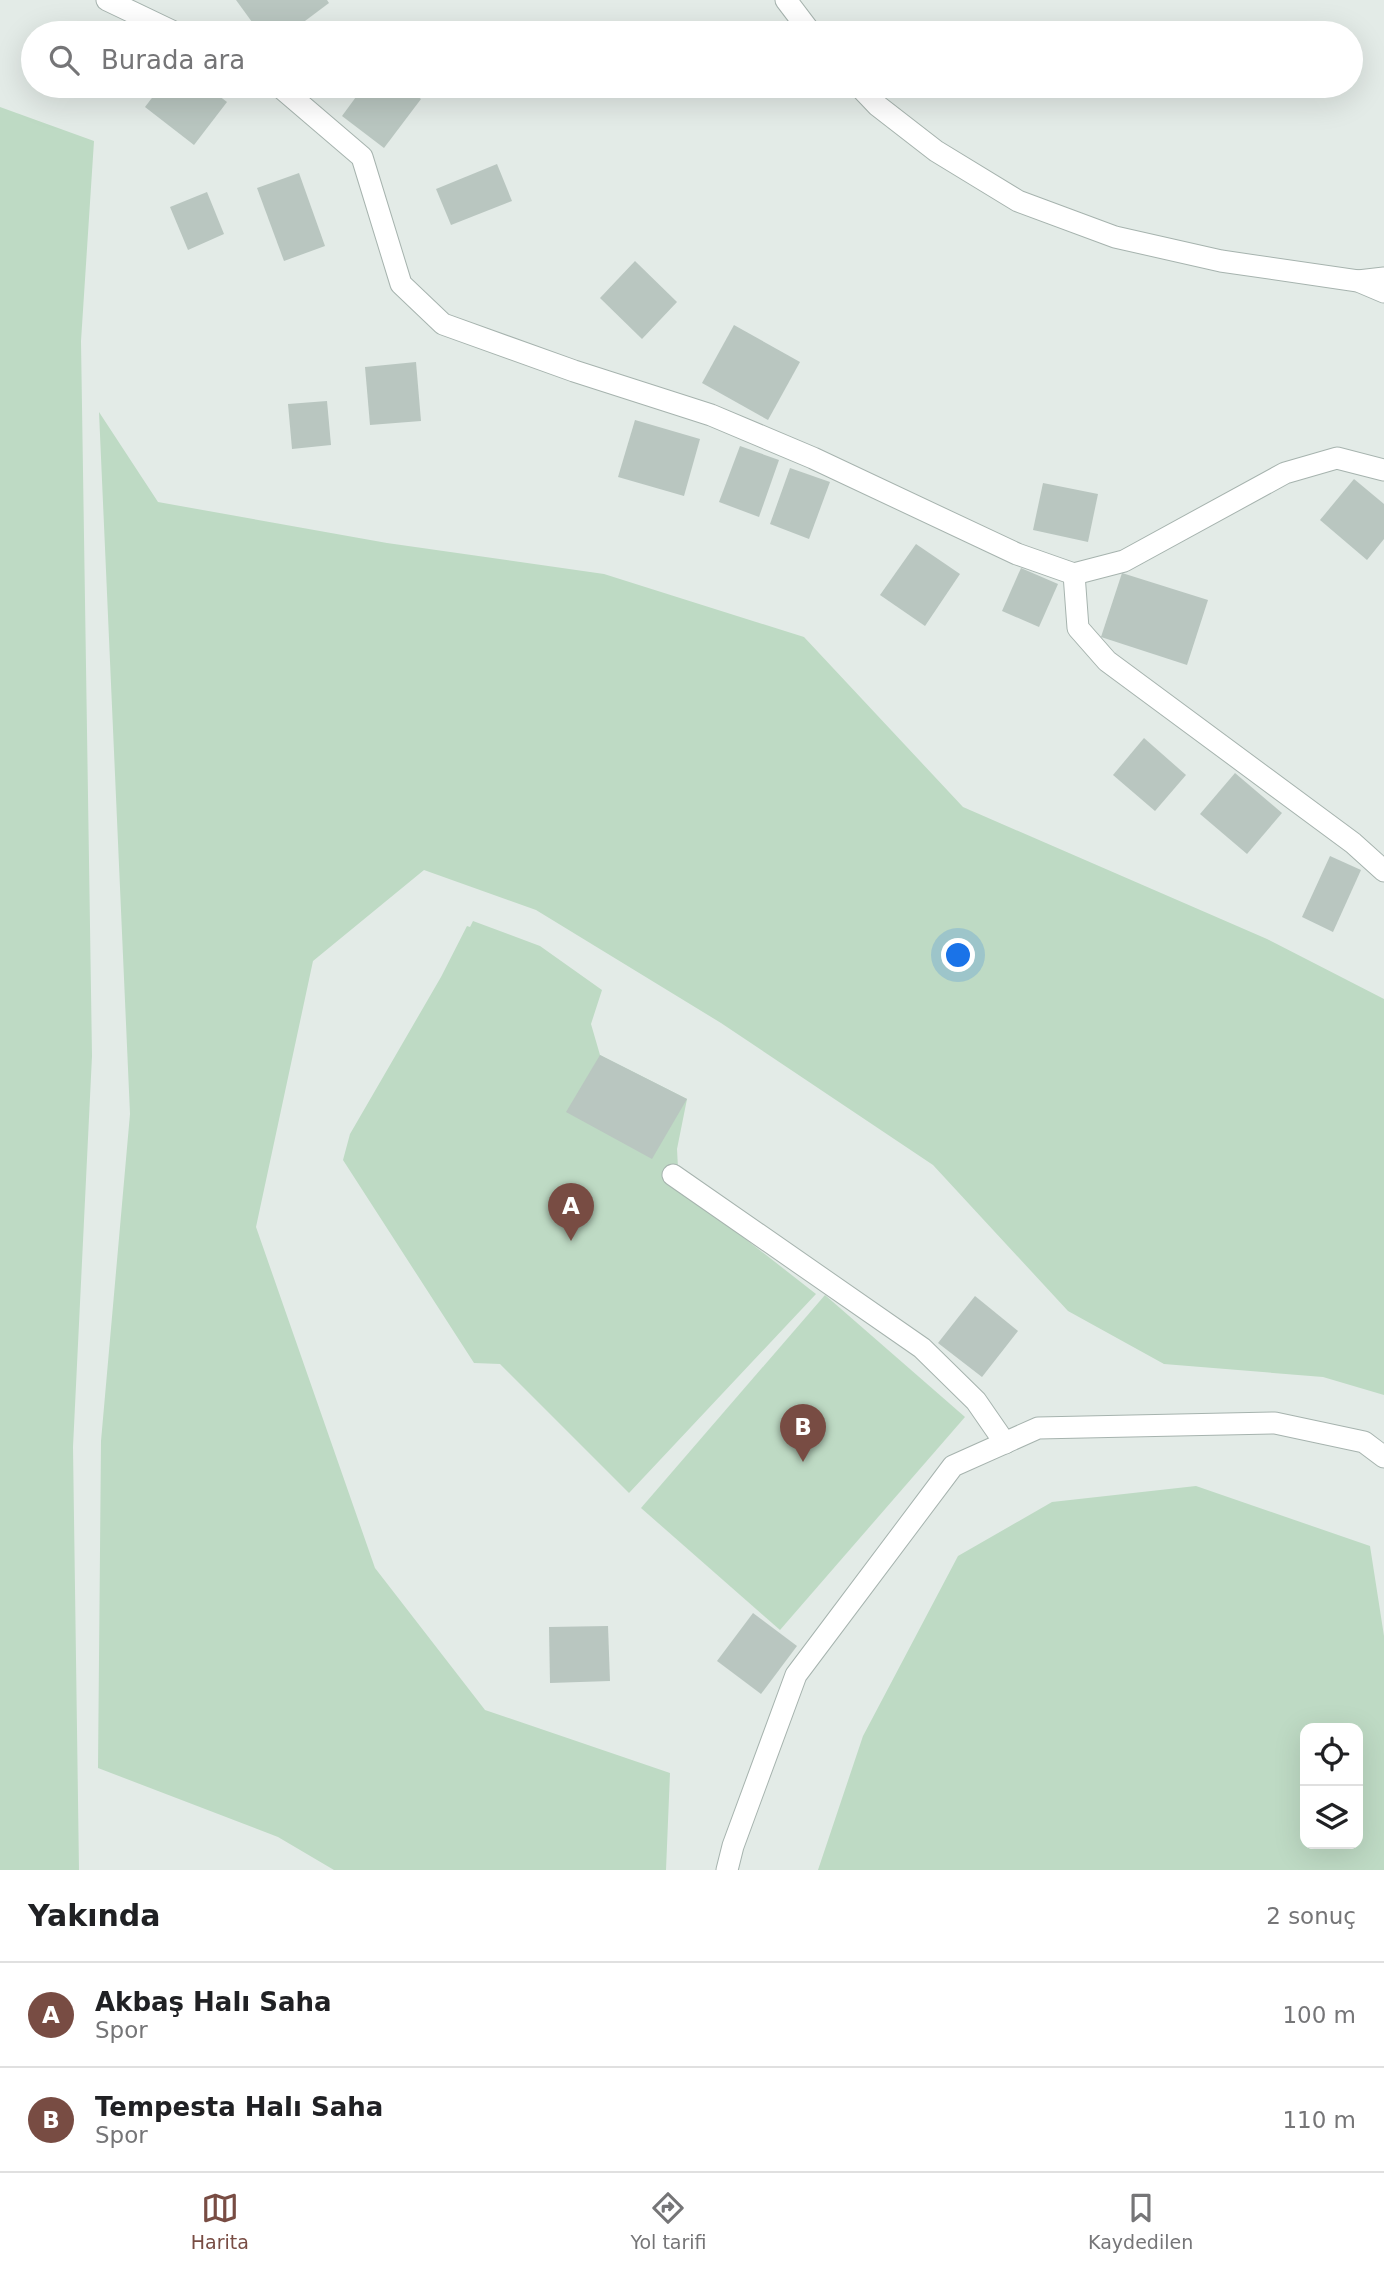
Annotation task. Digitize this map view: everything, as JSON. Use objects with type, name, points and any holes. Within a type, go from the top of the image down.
[{"type":"street","points":[[107,0],[151,21]]},
{"type":"street","points":[[786,0],[802,21]]},
{"type":"street","points":[[293,98],[362,157],[401,284],[443,324],[574,371],[711,415],[813,458],[1017,554],[1074,574],[1124,561],[1285,473],[1337,458],[1384,470]]},
{"type":"street","points":[[870,98],[936,151],[1018,201],[1128,240],[1221,261],[1358,281],[1384,292]]},
{"type":"street","points":[[1358,281],[1384,278]]},
{"type":"street","points":[[1074,574],[1079,628],[1107,661],[1353,843],[1384,871]]},
{"type":"street","points":[[673,1175],[922,1348],[976,1401],[1004,1443]]},
{"type":"street","points":[[727,1870],[733,1846],[796,1675],[953,1466],[1038,1428],[1275,1423],[1364,1443],[1384,1457]]},
{"type":"green space","points":[[0,107],[94,141],[81,341],[92,1056],[73,1447],[79,1870],[0,1870]]},
{"type":"green space","points":[[99,412],[158,502],[387,543],[604,574],[804,637],[963,807],[1267,939],[1384,999],[1384,1395],[1323,1377],[1164,1364],[1068,1311],[933,1165],[721,1023],[536,910],[424,870],[313,961],[256,1227],[375,1568],[485,1710],[670,1773],[666,1870],[334,1870],[278,1837],[98,1768],[101,1441],[130,1114]]},
{"type":"green space","points":[[473,921],[540,946],[602,990],[591,1024],[600,1055],[687,1099],[677,1149],[679,1187],[816,1294],[629,1493],[500,1364],[474,1363],[343,1160],[350,1134],[441,977],[467,926],[470,927]]},
{"type":"green space","points":[[825,1295],[965,1417],[780,1630],[641,1508]]},
{"type":"green space","points":[[1196,1486],[1370,1546],[1384,1636],[1384,1870],[818,1870],[863,1736],[958,1556],[1052,1502]]},
{"type":"building","points":[[236,0],[327,0],[329,3],[305,21],[251,21]]},
{"type":"building","points":[[152,98],[222,98],[227,102],[194,145],[145,107]]},
{"type":"building","points":[[355,98],[421,99],[384,148],[342,116]]},
{"type":"building","points":[[497,164],[512,201],[451,225],[436,189]]},
{"type":"building","points":[[299,173],[325,246],[284,261],[257,188]]},
{"type":"building","points":[[207,192],[224,234],[188,250],[170,207]]},
{"type":"building","points":[[635,261],[677,302],[642,339],[600,298]]},
{"type":"building","points":[[734,325],[800,362],[768,420],[702,383]]},
{"type":"building","points":[[416,362],[421,421],[370,425],[365,367]]},
{"type":"building","points":[[327,401],[331,445],[292,449],[288,404]]},
{"type":"building","points":[[635,420],[700,439],[684,496],[618,477]]},
{"type":"building","points":[[740,446],[779,460],[759,517],[719,502]]},
{"type":"building","points":[[790,468],[830,482],[809,539],[770,524]]},
{"type":"building","points":[[1354,479],[1384,504],[1384,539],[1367,560],[1320,520]]},
{"type":"building","points":[[1043,483],[1098,494],[1088,542],[1033,530]]},
{"type":"building","points":[[916,544],[960,574],[925,626],[880,595]]},
{"type":"building","points":[[1021,568],[1058,584],[1039,627],[1002,611]]},
{"type":"building","points":[[1122,573],[1208,600],[1187,665],[1101,637]]},
{"type":"building","points":[[1144,738],[1186,775],[1155,811],[1113,775]]},
{"type":"building","points":[[1235,773],[1282,813],[1247,854],[1200,814]]},
{"type":"building","points":[[1330,856],[1361,870],[1333,932],[1302,917]]},
{"type":"building","points":[[600,1055],[687,1099],[652,1159],[566,1112]]},
{"type":"building","points":[[975,1296],[1018,1331],[982,1377],[938,1343]]},
{"type":"building","points":[[753,1613],[797,1646],[761,1694],[717,1661]]},
{"type":"building","points":[[608,1626],[610,1681],[550,1683],[549,1627]]},
{"type":"place","name":"Akbaş Halı Saha","points":[[571,1241]]},
{"type":"place","name":"Tempesta Halı Saha","points":[[803,1462]]}]
